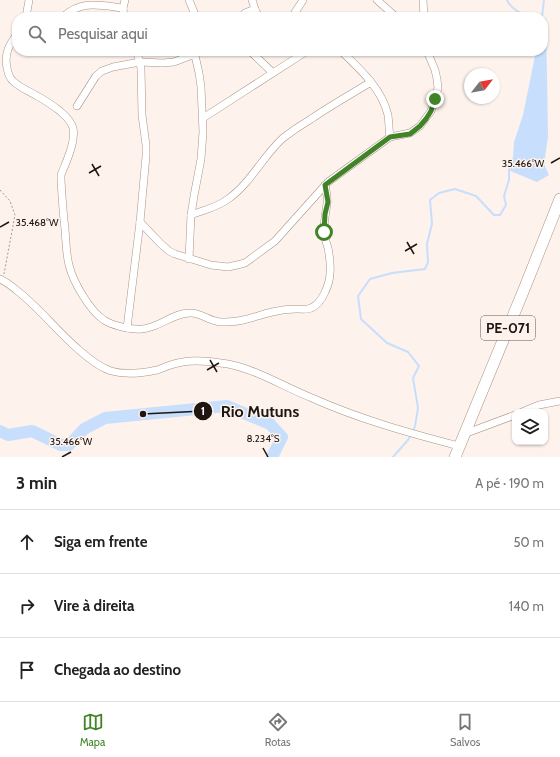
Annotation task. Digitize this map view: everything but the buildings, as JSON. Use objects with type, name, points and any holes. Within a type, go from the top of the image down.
[{"type":"main road","name":"PE-071","points":[[455,457],[560,199]]},
{"type":"street","points":[[27,12],[29,0]]},
{"type":"street","points":[[123,12],[125,0]]},
{"type":"street","points":[[189,0],[195,12]]},
{"type":"street","points":[[252,0],[257,12]]},
{"type":"street","points":[[297,12],[303,0]]},
{"type":"street","points":[[377,0],[390,12]]},
{"type":"street","points":[[423,0],[424,12]]},
{"type":"street","points":[[69,12],[73,8],[90,3],[123,8]]},
{"type":"street","points":[[249,12],[255,9]]},
{"type":"street","points":[[12,46],[5,57],[9,76],[19,86],[49,102],[69,120],[73,129],[72,141],[61,175],[66,251],[69,265],[80,291],[97,314],[108,322],[127,328],[149,328],[189,312],[214,322],[231,323],[272,312],[307,309],[315,306],[323,298],[331,275],[331,264],[324,232],[325,214],[328,202],[325,185]]},
{"type":"street","points":[[127,328],[140,222],[146,156],[142,115],[140,62],[138,56]]},
{"type":"street","points":[[77,106],[99,72],[113,67],[140,62],[170,63],[188,56]]},
{"type":"street","points":[[189,258],[194,196],[203,148],[203,118],[199,73],[196,56]]},
{"type":"street","points":[[255,56],[272,72]]},
{"type":"street","points":[[203,118],[299,56]]},
{"type":"street","points":[[346,56],[371,82],[382,98],[389,122],[390,137]]},
{"type":"street","points":[[140,222],[169,251],[174,254],[211,265],[228,267],[245,263],[275,241],[325,185],[390,137],[410,134],[420,126],[431,111],[438,88],[438,79],[430,56]]},
{"type":"street","points":[[192,214],[227,201],[241,188],[283,138],[317,114],[371,82]]},
{"type":"street","points":[[2,280],[31,302],[90,360],[112,371],[128,373],[142,372],[189,361],[228,364],[258,373],[312,399],[352,414],[416,435],[459,446]]},
{"type":"street","points":[[531,409],[560,401]]},
{"type":"street","points":[[464,434],[512,416]]},
{"type":"path","points":[[0,190],[10,201],[15,215],[2,280]]},
{"type":"water","points":[[535,56],[547,56],[548,137],[544,164],[549,175],[537,182],[508,170],[508,165],[513,157],[514,142],[523,115]]},
{"type":"waterway","points":[[507,0],[512,7],[520,12]]},
{"type":"waterway","points":[[543,12],[544,0]]},
{"type":"waterway","points":[[413,431],[418,408],[413,378],[419,366],[408,352],[387,343],[361,319],[358,296],[370,279],[392,273],[425,269],[428,262],[427,244],[432,224],[430,200],[439,193],[455,189],[476,196],[494,215],[500,215],[506,205],[504,196],[509,180],[509,169]]},
{"type":"waterway","points":[[0,431],[8,435],[32,431],[61,445],[69,445],[84,429],[105,418],[227,406],[270,424],[282,437],[272,457]]},
{"type":"waterway","points":[[393,457],[411,435]]},
{"type":"place","name":"Rio Mutuns","points":[[143,414]]},
{"type":"route","points":[[324,232],[325,214],[328,202],[325,185],[390,137],[410,134],[426,119],[431,111],[435,99]]}]
